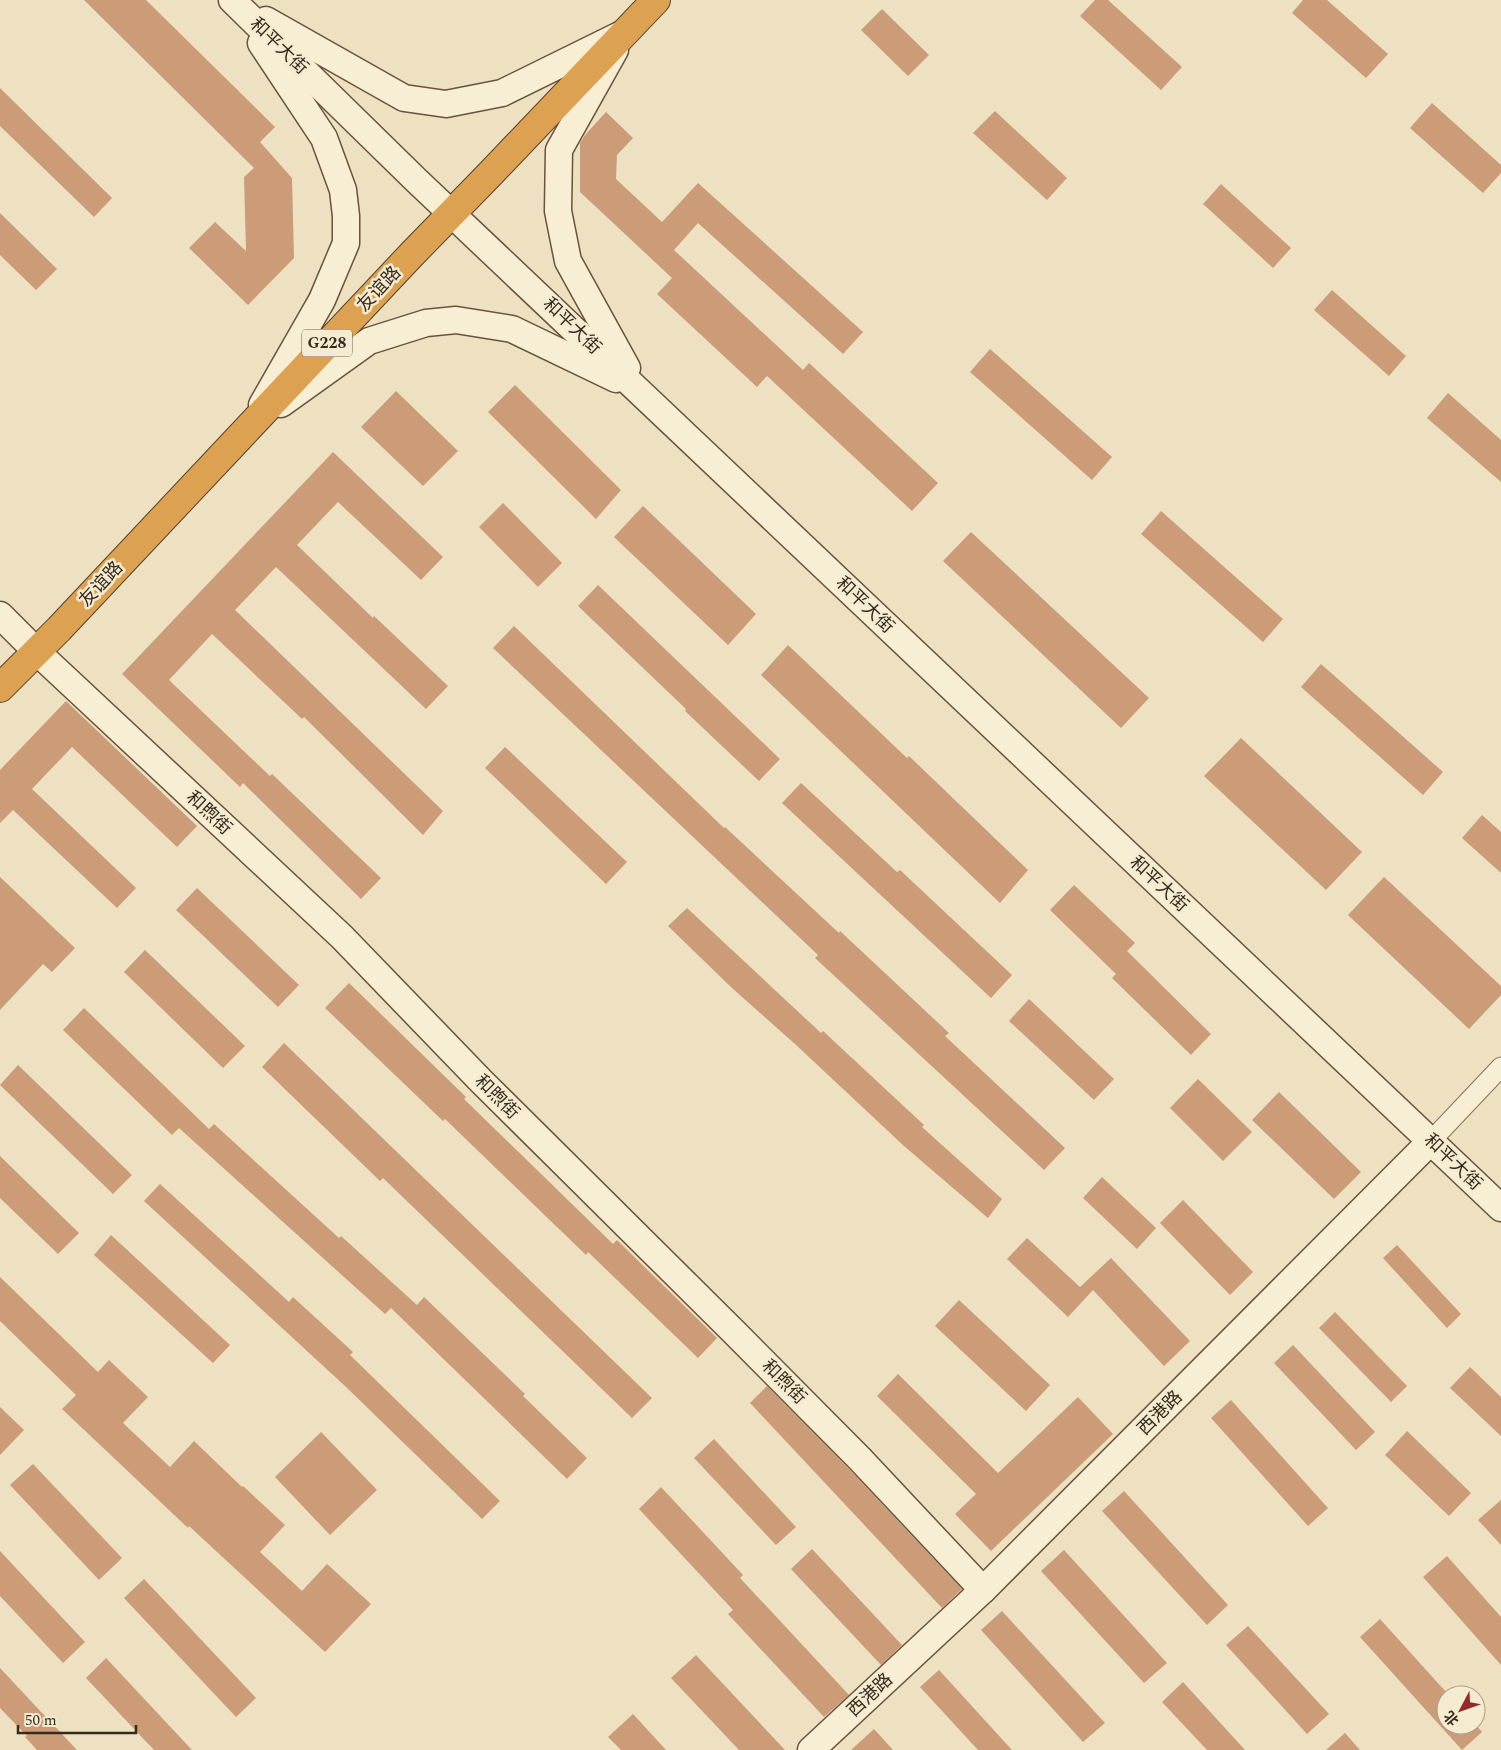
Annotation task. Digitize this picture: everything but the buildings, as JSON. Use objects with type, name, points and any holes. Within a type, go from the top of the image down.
[{"type":"highway","name":"友谊路","points":[[0,688],[66,622],[452,212],[656,0]]},
{"type":"main road","points":[[232,0],[404,98],[446,104],[502,93],[625,33]]},
{"type":"main road","points":[[232,0],[324,138],[343,190],[346,216],[346,243],[322,300],[250,426]]},
{"type":"main road","name":"和平大街","points":[[232,0],[416,180],[452,212],[1501,1208]]},
{"type":"main road","points":[[625,33],[558,150],[558,211],[568,262],[639,390]]},
{"type":"main road","points":[[250,426],[369,341],[426,323],[456,320],[512,329],[639,390]]},
{"type":"main road","name":"和煦街","points":[[0,615],[36,651],[342,937],[481,1081],[736,1333],[859,1458],[983,1590]]},
{"type":"main road","name":"西港路","points":[[811,1750],[983,1590],[1431,1141]]},
{"type":"street","name":"西港路","points":[[1431,1141],[1501,1067]]}]
